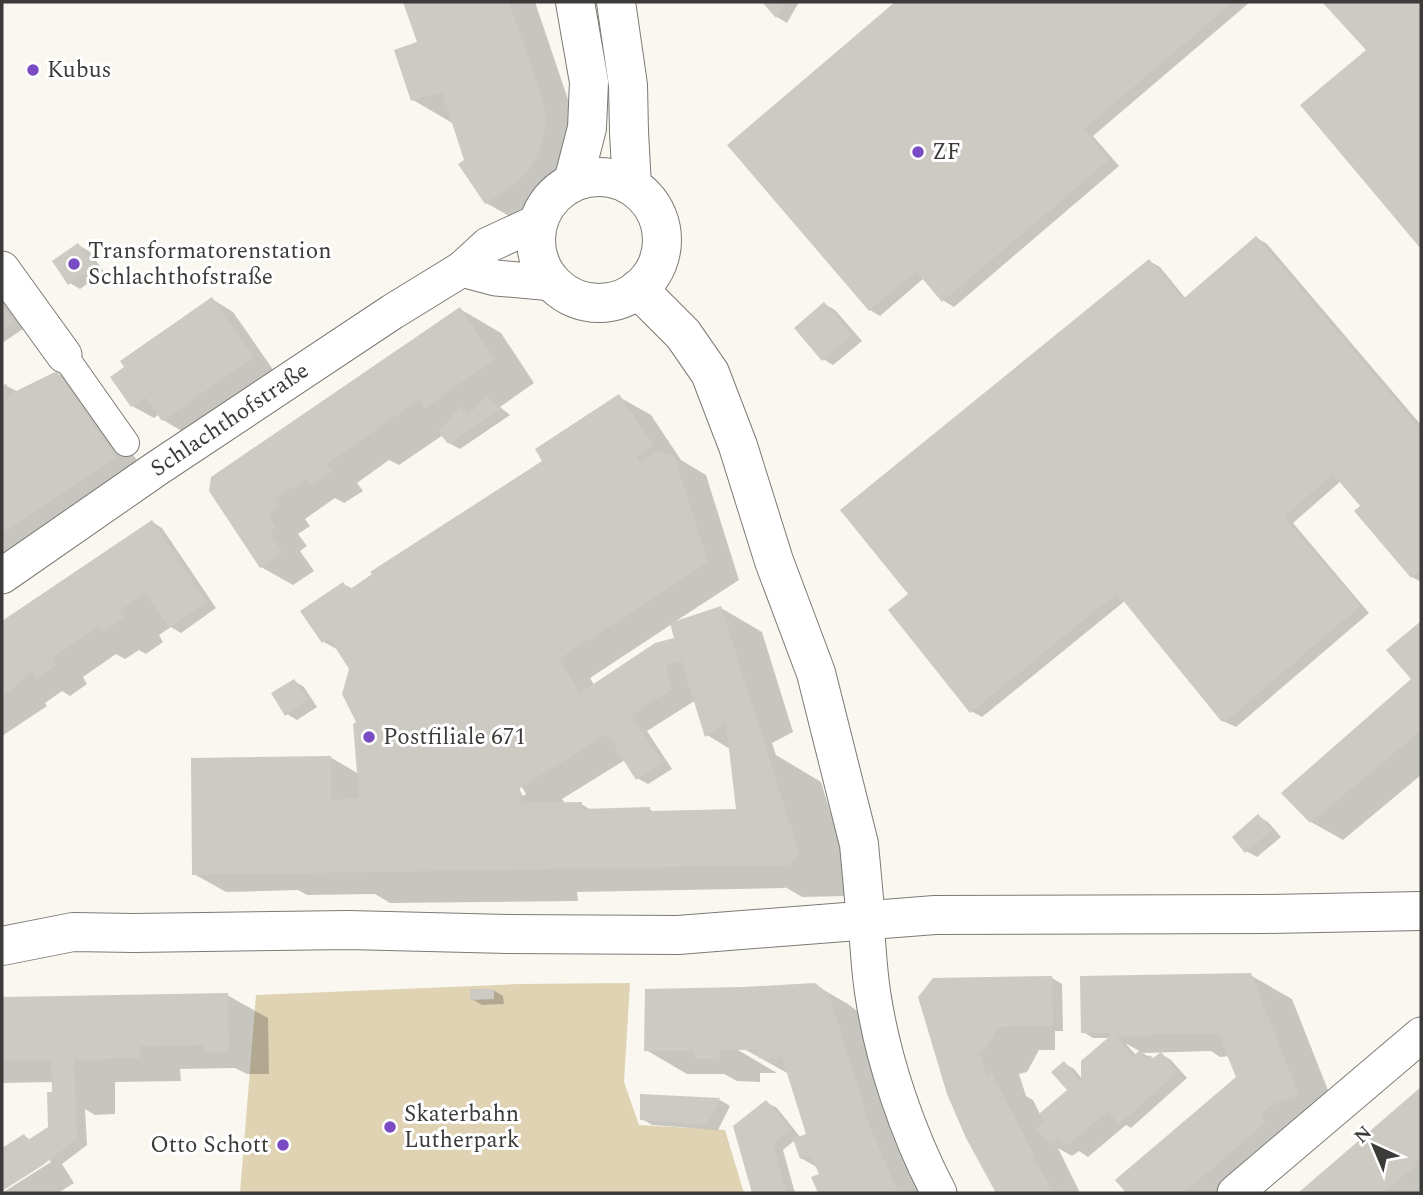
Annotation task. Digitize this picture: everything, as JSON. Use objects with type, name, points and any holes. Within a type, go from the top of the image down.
[{"type":"main road","points":[[573,182],[587,128],[589,82],[575,2]]},
{"type":"main road","points":[[617,2],[628,85],[632,186]]},
{"type":"main road","points":[[588,178],[618,179],[632,186],[649,200],[657,214],[662,235],[657,265],[638,289],[614,301],[587,302],[569,295],[553,283],[538,255],[538,222],[546,205],[558,192],[573,182],[588,178]]},
{"type":"main road","points":[[638,289],[683,334],[710,373],[737,446],[774,561],[816,673],[859,844],[866,920]]},
{"type":"main road","points":[[2,926],[73,932],[134,933],[348,930],[678,935],[935,915],[1421,911]]},
{"type":"main road","points":[[2,946],[73,932]]},
{"type":"street","name":"Schlachthofstraße","points":[[2,576],[167,461],[392,312],[462,269],[488,246],[538,222]]},
{"type":"street","name":"Schlachthofstraße","points":[[2,269],[126,443]]},
{"type":"street","points":[[462,269],[496,278],[553,283]]},
{"type":"street","points":[[866,920],[873,994],[896,1090],[922,1161],[939,1193]]},
{"type":"street","points":[[1235,1193],[1421,1035]]},
{"type":"shaded area","points":[[630,983],[624,1082],[639,1125],[725,1130],[744,1193],[240,1193],[256,995],[519,984]]},
{"type":"building","points":[[403,2],[509,2],[544,104],[546,126],[541,148],[530,168],[515,185],[485,204],[458,164],[464,160],[442,92],[411,101],[394,50],[417,42]]},
{"type":"building","points":[[762,2],[785,2],[776,18]]},
{"type":"building","name":"ZF","points":[[895,2],[1233,2],[1084,129],[1109,160],[942,302],[916,271],[869,311],[727,145]]},
{"type":"building","points":[[1322,2],[1421,2],[1421,249],[1300,105],[1366,50]]},
{"type":"building","points":[[1256,236],[1421,430],[1421,569],[1411,578],[1354,511],[1360,506],[1333,474],[1284,517],[1360,606],[1225,722],[1221,721],[1117,593],[970,713],[888,610],[908,594],[840,510],[1149,259],[1183,299]]},
{"type":"building","name":"Transformatorenstation Schlachthofstraße","points":[[78,243],[95,266],[68,285],[52,261]]},
{"type":"building","points":[[212,297],[253,358],[162,421],[145,397],[131,407],[110,377],[124,367],[120,361]]},
{"type":"building","points":[[824,302],[852,335],[822,361],[794,328]]},
{"type":"building","points":[[2,305],[14,322],[2,331]]},
{"type":"building","points":[[460,307],[494,360],[425,408],[419,400],[326,464],[332,472],[311,486],[306,479],[274,500],[279,508],[268,515],[276,527],[270,533],[283,553],[260,568],[209,491],[211,477]]},
{"type":"building","points":[[57,371],[116,457],[2,533],[2,385],[7,384],[6,396]]},
{"type":"building","points":[[619,394],[653,446],[636,456],[639,462],[657,451],[674,455],[708,562],[559,659],[580,693],[655,643],[674,638],[670,623],[721,606],[799,852],[790,865],[192,875],[191,758],[331,756],[331,800],[359,798],[353,724],[356,722],[342,694],[349,669],[330,639],[322,643],[300,611],[343,582],[349,590],[372,574],[370,572],[542,461],[535,449]],"holes":[[[681,660],[705,737],[726,723],[736,809],[650,811],[650,807],[582,809],[582,802],[521,803],[520,788],[607,734],[636,780],[663,763],[631,715],[672,689],[666,666]]]},
{"type":"building","points":[[486,396],[502,409],[448,444],[438,431],[460,407],[469,415]]},
{"type":"building","points":[[152,520],[207,602],[169,628],[146,593],[119,611],[124,618],[104,632],[99,626],[52,658],[56,665],[37,679],[32,672],[2,697],[2,621]]},
{"type":"building","points":[[1421,621],[1421,731],[1310,823],[1281,793],[1411,679],[1386,650]]},
{"type":"building","points":[[294,679],[308,700],[285,716],[271,693]]},
{"type":"building","points":[[1258,814],[1272,830],[1245,853],[1232,837]]},
{"type":"building","points":[[1251,973],[1299,1095],[1271,1105],[1260,1115],[1266,1122],[1184,1193],[1126,1193],[1115,1180],[1236,1077],[1218,1033],[1116,1036],[1133,1056],[1140,1050],[1147,1058],[1150,1055],[1153,1058],[1161,1052],[1178,1072],[1119,1124],[1108,1111],[1066,1146],[1059,1138],[1050,1145],[1036,1128],[1045,1121],[1039,1114],[1067,1090],[1051,1072],[1064,1061],[1081,1082],[1081,1061],[1111,1033],[1081,1033],[1080,976]]},
{"type":"building","points":[[1052,976],[1053,1026],[998,1027],[986,1049],[979,1051],[987,1076],[992,1074],[1054,1193],[996,1193],[966,1138],[947,1094],[918,997],[933,978]]},
{"type":"building","points":[[815,983],[829,994],[872,1133],[899,1193],[818,1193],[811,1177],[819,1174],[811,1156],[800,1159],[793,1139],[806,1134],[781,1054],[777,1059],[758,1058],[758,1050],[719,1050],[720,1059],[694,1059],[695,1051],[644,1051],[645,989]]},
{"type":"building","points":[[470,989],[494,989],[494,999],[470,1000]]},
{"type":"building","points":[[228,993],[229,1051],[205,1052],[204,1045],[140,1046],[140,1058],[74,1060],[77,1139],[2,1191],[2,1148],[24,1134],[28,1140],[48,1127],[47,1092],[52,1092],[51,1059],[2,1060],[2,997]]},
{"type":"building","points":[[1421,1087],[1421,1159],[1384,1193],[1298,1193]]},
{"type":"building","points":[[640,1094],[720,1098],[707,1125],[640,1120]]},
{"type":"building","points":[[766,1100],[791,1130],[773,1144],[787,1193],[752,1193],[733,1126]]},
{"type":"place","name":"Kubus","points":[[33,70]]},
{"type":"place","name":"ZF","points":[[918,152]]},
{"type":"place","name":"Transformatorenstation Schlachthofstraße","points":[[74,264]]},
{"type":"place","name":"Postfiliale 671","points":[[369,737]]},
{"type":"place","name":"Skaterbahn Lutherpark","points":[[390,1127]]},
{"type":"place","name":"Otto Schott","points":[[283,1145]]}]
